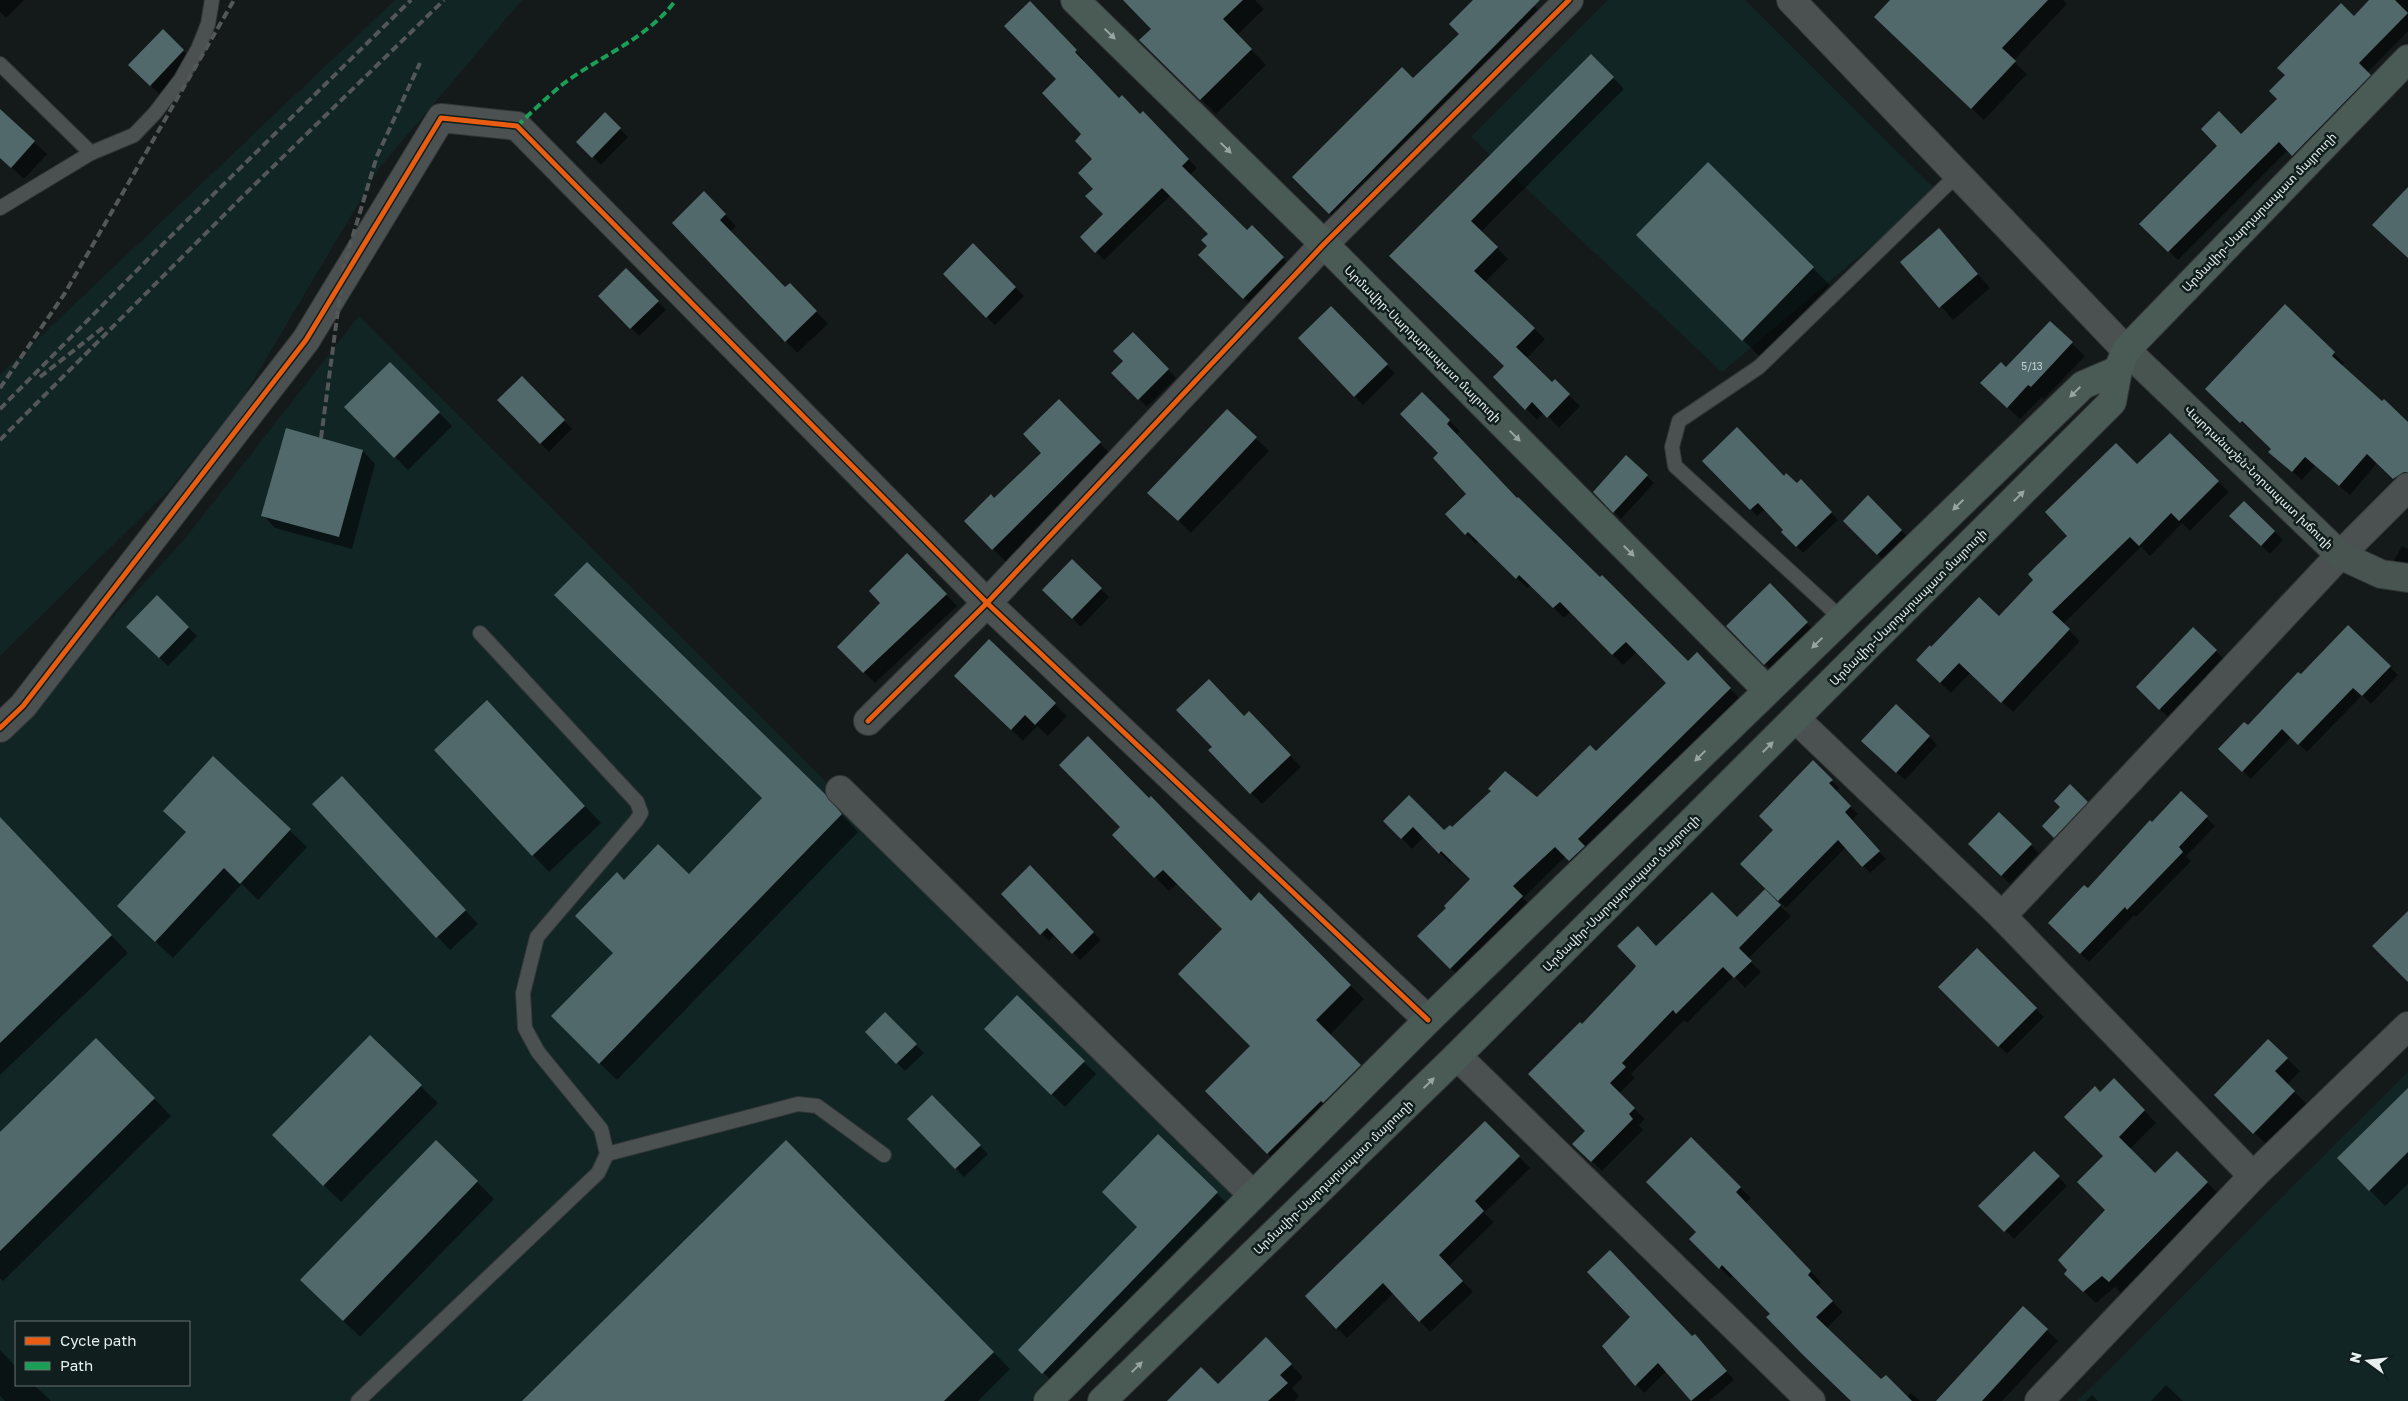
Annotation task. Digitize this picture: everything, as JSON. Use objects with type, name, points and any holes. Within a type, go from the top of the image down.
[{"type":"highway","name":"Արմավիր-Սարդարապատ մայրուղի","points":[[1075,0],[1324,244],[1768,690]]},
{"type":"highway","name":"Արմավիր-Սարդարապատ մայրուղի","points":[[1048,1401],[1252,1194],[1428,1020],[1768,690],[2083,385],[2122,360],[2408,59]]},
{"type":"highway","name":"Արմավիր-Սարդարապատ մայրուղի","points":[[1102,1401],[1457,1056],[2112,402],[2122,360]]},
{"type":"main road","name":"Վարդանաշեն-Նորապատ խճուղի","points":[[2122,360],[2340,554],[2381,574],[2408,578]]},
{"type":"street","points":[[868,721],[987,603],[1324,244],[1569,0]]},
{"type":"street","points":[[1791,0],[1958,174],[2122,360]]},
{"type":"street","points":[[0,728],[29,698],[306,340],[441,118],[517,126],[987,603],[1428,1020]]},
{"type":"street","points":[[2002,916],[2340,554],[2408,487]]},
{"type":"street","points":[[1796,719],[2002,916],[2253,1176]]},
{"type":"street","points":[[840,790],[1252,1194]]},
{"type":"street","points":[[2039,1401],[2253,1176],[2408,1026]]},
{"type":"street","points":[[1457,1056],[1811,1401]]},
{"type":"lane","points":[[0,208],[91,153],[134,135],[155,113],[181,80],[198,49],[208,24],[212,0]]},
{"type":"lane","points":[[0,64],[91,153]]},
{"type":"lane","points":[[1842,619],[1675,466],[1672,447],[1679,421],[1759,367],[1958,174]]},
{"type":"lane","points":[[358,1401],[598,1173],[607,1154],[601,1129],[538,1052],[525,1028],[522,993],[538,937],[630,828],[641,812],[637,802],[480,633]]},
{"type":"lane","points":[[607,1154],[798,1104],[817,1106],[884,1155]]},
{"type":"shaded area","points":[[395,0],[522,0],[380,167],[241,401],[169,490],[0,656],[0,375]]},
{"type":"shaded area","points":[[1608,0],[1745,0],[1937,191],[1722,372],[1471,137]]},
{"type":"shaded area","points":[[359,316],[1241,1196],[1031,1401],[0,1401],[0,739],[183,541]]},
{"type":"shaded area","points":[[2408,1072],[2408,1401],[2077,1401]]},
{"type":"building","points":[[1123,0],[1243,0],[1223,19],[1252,49],[1200,100],[1139,40],[1151,29]]},
{"type":"building","points":[[1473,0],[1540,0],[1329,214],[1292,177],[1402,67],[1413,78],[1459,34],[1449,24]]},
{"type":"building","points":[[1890,0],[2048,0],[2002,48],[2016,61],[1971,109],[1874,17]]},
{"type":"building","points":[[2369,0],[2395,0],[2408,13],[2359,63],[2371,75],[2292,156],[2279,142],[2168,252],[2139,224],[2217,146],[2201,129],[2219,111],[2241,134],[2277,99],[2269,91],[2285,75],[2277,68],[2341,3],[2354,16]]},
{"type":"building","points":[[1030,1],[1077,50],[1075,52],[1119,98],[1122,95],[1140,114],[1143,111],[1189,159],[1182,166],[1247,230],[1252,225],[1284,257],[1243,299],[1198,255],[1207,246],[1201,240],[1208,234],[1162,188],[1095,253],[1080,237],[1103,214],[1085,196],[1093,189],[1078,173],[1092,159],[1075,141],[1081,134],[1042,93],[1056,79],[1004,26]]},
{"type":"building","points":[[163,29],[184,50],[150,86],[128,65]]},
{"type":"building","points":[[1591,54],[1614,77],[1471,221],[1498,247],[1474,271],[1535,328],[1516,347],[1552,382],[1555,379],[1570,394],[1547,418],[1532,402],[1525,410],[1493,377],[1504,366],[1389,256]]},
{"type":"building","points":[[0,109],[35,141],[11,168],[0,158]]},
{"type":"building","points":[[605,112],[621,128],[592,158],[576,142]]},
{"type":"building","points":[[1708,162],[1814,267],[1742,341],[1636,235]]},
{"type":"building","points":[[2408,187],[2408,258],[2372,225]]},
{"type":"building","points":[[704,191],[726,214],[720,220],[785,287],[790,283],[817,311],[785,342],[672,223]]},
{"type":"building","points":[[1939,228],[1978,274],[1939,308],[1900,262]]},
{"type":"building","points":[[973,243],[1016,287],[986,318],[943,274]]},
{"type":"building","points":[[626,268],[659,301],[630,329],[598,296]]},
{"type":"building","points":[[2285,304],[2335,352],[2332,356],[2382,401],[2384,399],[2408,422],[2408,472],[2404,472],[2393,479],[2367,454],[2339,486],[2305,457],[2292,472],[2268,452],[2271,449],[2242,421],[2240,423],[2205,389]]},
{"type":"building","points":[[1331,306],[1388,364],[1354,397],[1298,338]]},
{"type":"building","points":[[2050,321],[2073,342],[2031,387],[2028,385],[2007,408],[1980,383],[2001,362],[2006,367]]},
{"type":"building","points":[[1133,332],[1169,369],[1138,400],[1111,373],[1123,361],[1113,351]]},
{"type":"building","points":[[390,362],[440,412],[394,458],[344,407]]},
{"type":"building","points":[[522,376],[565,420],[540,444],[497,400]]},
{"type":"building","points":[[1422,392],[1450,420],[1447,424],[1517,498],[1600,577],[1602,575],[1688,661],[1697,652],[1731,688],[1578,839],[1585,846],[1569,861],[1555,847],[1513,886],[1523,896],[1450,969],[1417,936],[1446,908],[1444,906],[1470,879],[1441,851],[1439,854],[1413,827],[1401,839],[1383,821],[1409,795],[1444,830],[1450,825],[1452,827],[1491,791],[1488,789],[1505,771],[1537,797],[1590,745],[1596,751],[1666,683],[1626,642],[1612,655],[1560,602],[1553,608],[1519,575],[1516,579],[1468,532],[1465,535],[1445,514],[1466,494],[1433,458],[1438,453],[1400,414]]},
{"type":"building","points":[[1059,399],[1101,442],[992,550],[964,521],[991,494],[994,498],[1041,453],[1023,434]]},
{"type":"building","points":[[1227,409],[1257,437],[1178,521],[1147,493]]},
{"type":"building","points":[[1737,427],[1784,476],[1786,473],[1797,483],[1801,479],[1832,512],[1796,547],[1781,532],[1783,530],[1758,503],[1750,510],[1702,461]]},
{"type":"building","points":[[286,428],[363,450],[339,537],[261,516]]},
{"type":"building","points":[[2170,433],[2219,481],[2179,521],[2171,513],[2139,546],[2130,537],[2052,612],[2070,629],[2001,703],[1959,663],[1940,683],[1916,660],[1979,597],[1999,616],[2033,580],[2028,574],[2067,536],[2045,512],[2116,443],[2137,464]]},
{"type":"building","points":[[1626,455],[1648,475],[1613,513],[1593,492]]},
{"type":"building","points":[[1868,495],[1902,530],[1877,555],[1843,521]]},
{"type":"building","points":[[2244,501],[2275,531],[2261,546],[2229,516]]},
{"type":"building","points":[[907,553],[947,594],[863,673],[837,647],[880,603],[869,591]]},
{"type":"building","points":[[1072,559],[1102,588],[1072,619],[1042,590]]},
{"type":"building","points":[[587,562],[825,794],[842,814],[599,1064],[551,1016],[613,953],[575,916],[617,872],[624,880],[658,844],[689,874],[762,798],[554,595]]},
{"type":"building","points":[[1770,583],[1808,622],[1764,665],[1726,626]]},
{"type":"building","points":[[157,595],[189,627],[159,658],[126,627]]},
{"type":"building","points":[[2348,625],[2391,666],[2362,696],[2353,688],[2298,745],[2282,729],[2242,772],[2218,749],[2244,722],[2248,725],[2298,672],[2301,674]]},
{"type":"building","points":[[2193,627],[2217,650],[2159,710],[2136,687]]},
{"type":"building","points":[[989,639],[1056,703],[1035,725],[1025,715],[1011,730],[954,676]]},
{"type":"building","points":[[1209,679],[1244,716],[1249,711],[1291,755],[1250,794],[1208,750],[1212,747],[1176,710]]},
{"type":"building","points":[[487,700],[585,806],[532,856],[434,750]]},
{"type":"building","points":[[1896,704],[1930,736],[1896,773],[1861,741]]},
{"type":"building","points":[[1088,736],[1149,798],[1151,796],[1251,901],[1259,892],[1351,985],[1316,1020],[1361,1065],[1267,1154],[1205,1091],[1250,1046],[1178,974],[1222,929],[1163,870],[1154,878],[1112,835],[1120,827],[1059,765]]},
{"type":"building","points":[[213,756],[291,829],[240,884],[224,868],[155,942],[117,906],[186,832],[163,811]]},
{"type":"building","points":[[1813,760],[1833,780],[1829,783],[1851,806],[1845,812],[1880,851],[1862,867],[1838,840],[1778,901],[1740,864],[1773,830],[1759,816]]},
{"type":"building","points":[[342,776],[466,910],[436,938],[312,804]]},
{"type":"building","points":[[2070,784],[2088,802],[2054,838],[2042,826],[2060,807],[2054,801]]},
{"type":"building","points":[[2181,791],[2208,816],[2179,847],[2183,852],[2127,910],[2125,907],[2080,954],[2048,923],[2084,885],[2088,888],[2150,820],[2152,822]]},
{"type":"building","points":[[1999,812],[2032,844],[2001,876],[1968,844]]},
{"type":"building","points":[[0,817],[112,935],[0,1043]]},
{"type":"building","points":[[1030,865],[1094,932],[1072,954],[1047,928],[1040,935],[1001,894]]},
{"type":"building","points":[[1765,889],[1781,905],[1739,948],[1752,961],[1734,978],[1723,967],[1676,1014],[1673,1010],[1622,1063],[1626,1067],[1610,1083],[1635,1108],[1629,1114],[1633,1119],[1591,1162],[1572,1144],[1585,1131],[1528,1074],[1580,1022],[1582,1024],[1636,966],[1617,946],[1638,926],[1656,946],[1712,892],[1737,917]]},
{"type":"building","points":[[2408,911],[2408,982],[2372,946]]},
{"type":"building","points":[[1977,948],[2037,1008],[1998,1047],[1938,987]]},
{"type":"building","points":[[1017,995],[1085,1061],[1051,1095],[984,1029]]},
{"type":"building","points":[[885,1012],[917,1044],[896,1064],[865,1032]]},
{"type":"building","points":[[370,1035],[422,1085],[323,1186],[272,1135]]},
{"type":"building","points":[[96,1038],[155,1098],[0,1251],[0,1132]]},
{"type":"building","points":[[2268,1039],[2288,1058],[2275,1071],[2295,1091],[2253,1134],[2214,1095]]},
{"type":"building","points":[[2114,1078],[2145,1110],[2119,1137],[2155,1173],[2177,1151],[2208,1182],[2109,1282],[2102,1276],[2083,1292],[2064,1274],[2067,1270],[2058,1260],[2105,1210],[2077,1182],[2103,1156],[2064,1117],[2095,1086],[2100,1092]]},
{"type":"building","points":[[2408,1088],[2408,1152],[2369,1191],[2337,1158]]},
{"type":"building","points":[[932,1095],[981,1145],[955,1169],[907,1119]]},
{"type":"building","points":[[1485,1121],[1520,1156],[1475,1201],[1484,1211],[1439,1255],[1463,1281],[1419,1322],[1383,1283],[1336,1329],[1305,1296]]},
{"type":"building","points":[[1158,1134],[1218,1192],[1042,1374],[1018,1350],[1137,1227],[1102,1192]]},
{"type":"building","points":[[1691,1137],[1741,1187],[1736,1192],[1811,1271],[1808,1275],[1833,1301],[1816,1317],[1881,1379],[1886,1375],[1912,1401],[1851,1401],[1766,1317],[1770,1314],[1722,1265],[1719,1269],[1689,1239],[1696,1232],[1646,1182]]},
{"type":"building","points":[[436,1140],[478,1181],[343,1321],[300,1280]]},
{"type":"building","points":[[786,1140],[994,1352],[944,1401],[522,1401]]},
{"type":"building","points":[[2034,1151],[2060,1176],[2004,1232],[1978,1206]]},
{"type":"building","points":[[1610,1250],[1692,1336],[1695,1334],[1727,1371],[1691,1401],[1658,1363],[1635,1386],[1602,1346],[1630,1317],[1587,1272]]},
{"type":"building","points":[[2023,1306],[2048,1329],[1982,1401],[1936,1401]]},
{"type":"building","points":[[1266,1337],[1292,1364],[1280,1375],[1288,1383],[1268,1401],[1167,1401],[1201,1367],[1218,1384]]},
{"type":"railway","points":[[0,388],[65,293],[234,0]]},
{"type":"railway","points":[[0,409],[166,241],[411,0]]},
{"type":"railway","points":[[0,440],[244,195],[444,0]]},
{"type":"railway","points":[[321,438],[344,265],[377,156],[420,63]]},
{"type":"railway","points":[[40,377],[105,326]]},
{"type":"marked path","points":[[517,126],[563,84],[651,26],[676,0]]},
{"type":"cycle path","points":[[868,721],[987,603],[1324,244],[1569,0]]},
{"type":"cycle path","points":[[0,728],[23,706],[306,340],[441,118],[517,126],[987,603],[1428,1020]]}]
